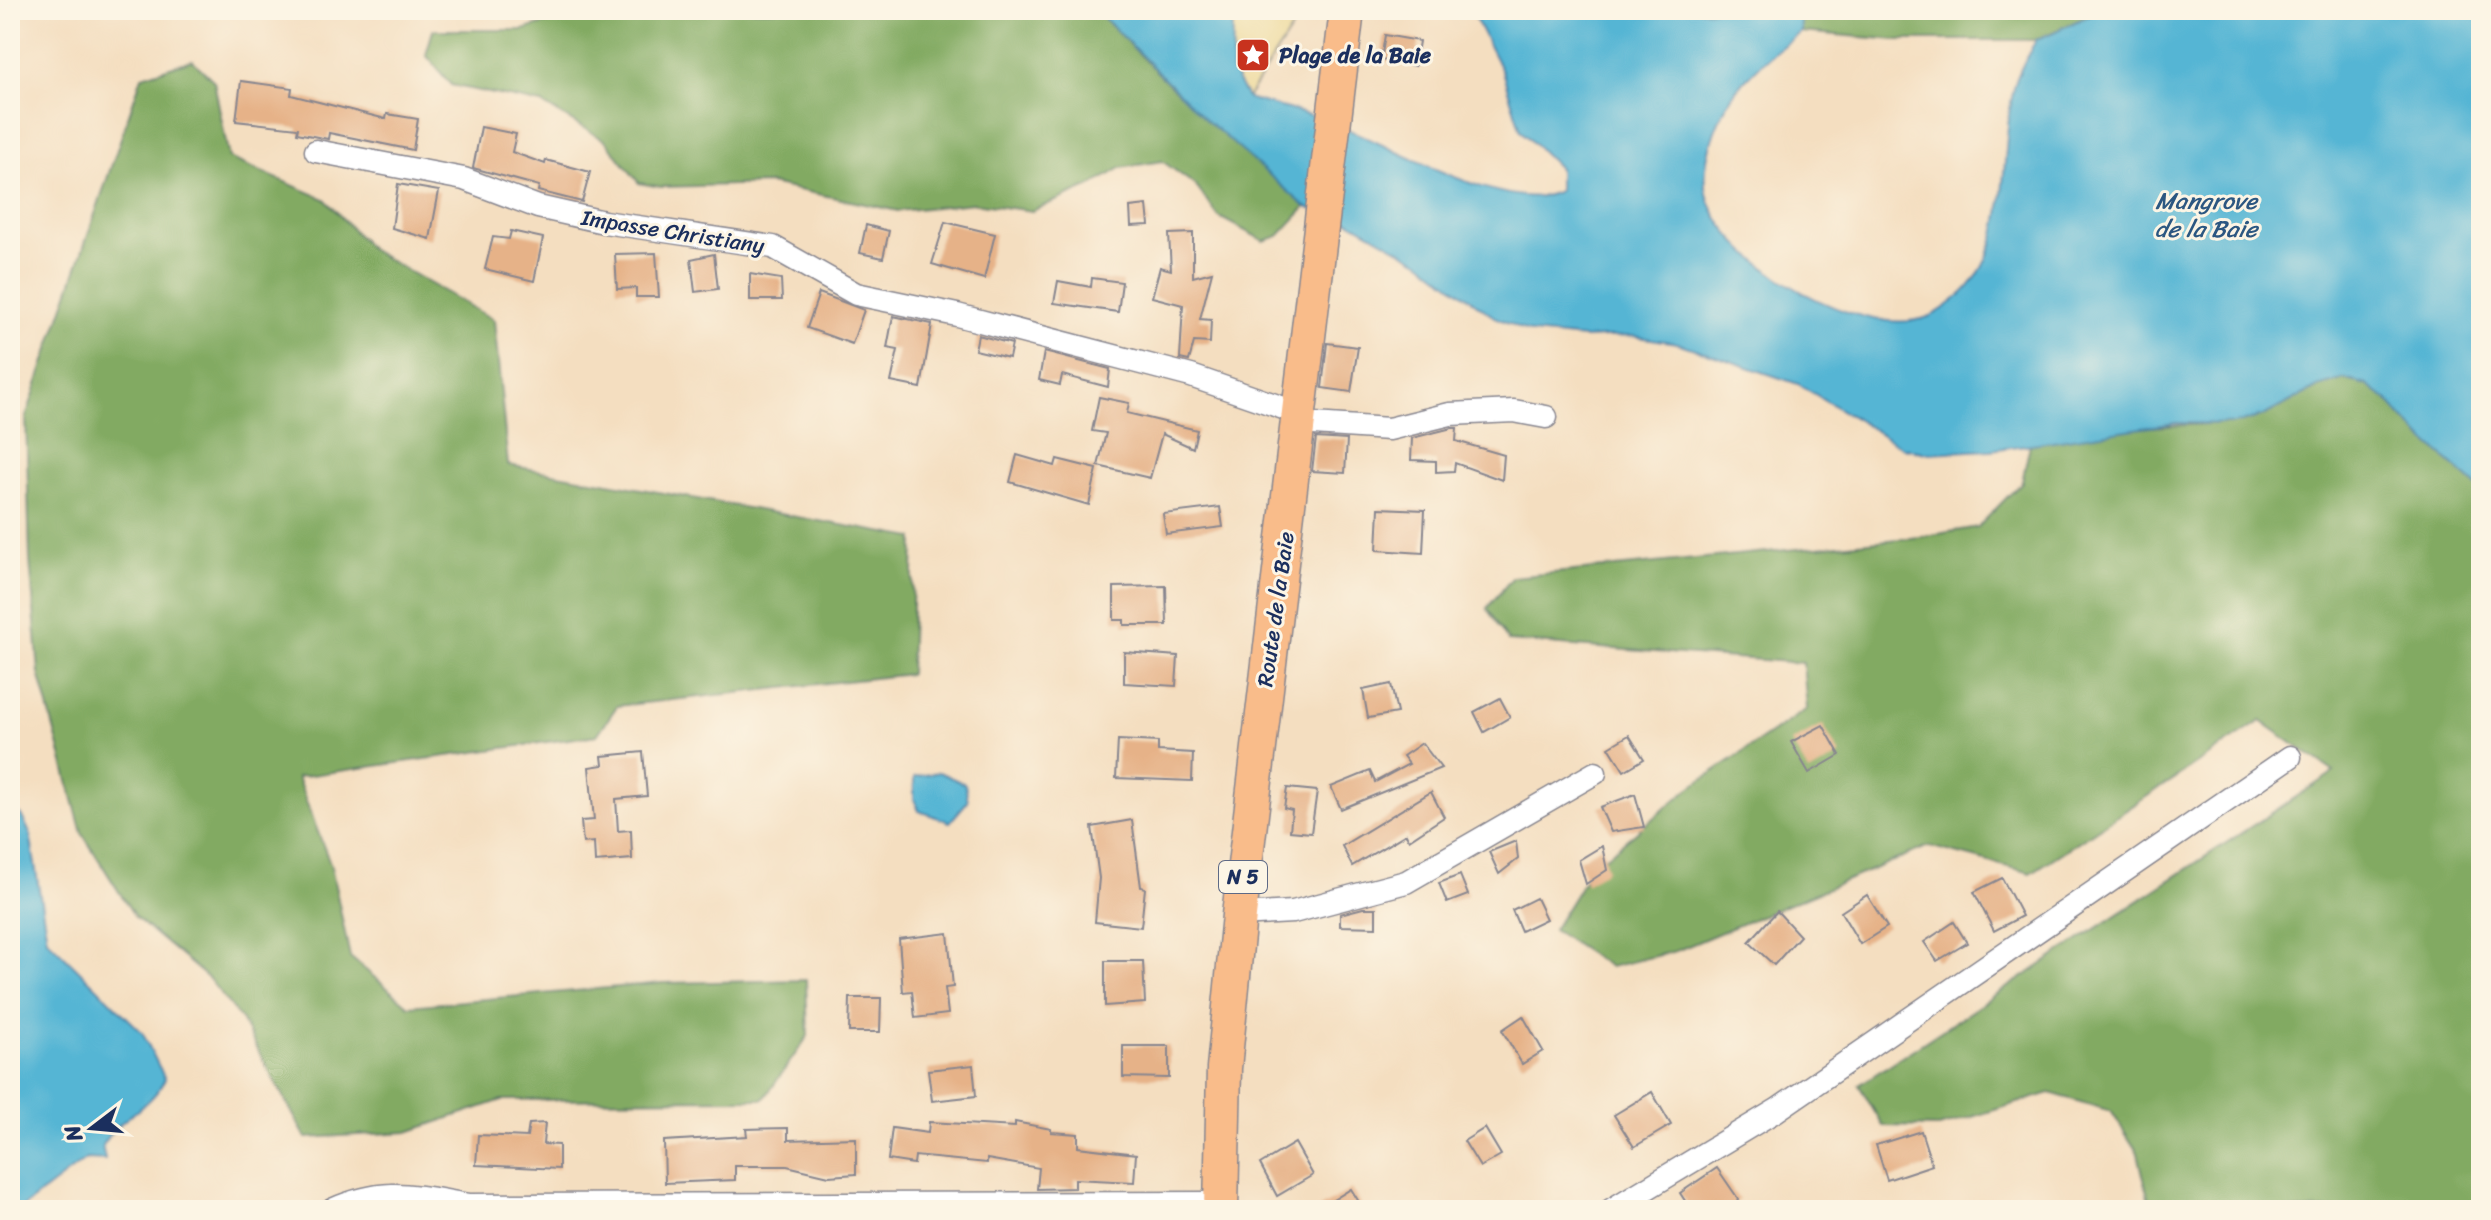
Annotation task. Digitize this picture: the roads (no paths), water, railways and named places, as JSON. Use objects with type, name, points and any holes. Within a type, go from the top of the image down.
[{"type":"main road","name":"Route de la Baie","points":[[1220,1207],[1224,1068],[1239,915],[1347,10]]},
{"type":"street","name":"Impasse Christiany","points":[[316,151],[464,179],[538,207],[604,222],[773,247],[856,294],[957,315],[1191,376],[1298,418],[1389,429],[1450,414],[1514,411],[1546,417]]},
{"type":"street","points":[[1611,1210],[1777,1110],[2290,757]]},
{"type":"street","points":[[1239,915],[1293,912],[1406,882],[1595,773]]},
{"type":"street","points":[[332,1210],[371,1194],[387,1193],[470,1205],[1220,1207]]},
{"type":"water","name":"Mangrove de la Baie","points":[[1096,10],[1233,10],[1232,71],[1247,98],[1330,122],[1478,186],[1537,197],[1559,191],[1559,168],[1521,131],[1502,71],[1471,10],[1795,10],[1800,14],[1801,32],[1746,79],[1720,118],[1706,167],[1708,197],[1720,222],[1741,247],[1769,271],[1800,291],[1834,307],[1868,318],[1900,321],[1928,317],[1951,303],[1979,272],[1991,248],[1998,222],[2015,84],[2036,40],[2101,10],[2481,10],[2481,490],[2417,433],[2387,400],[2367,385],[2344,379],[2318,387],[2263,416],[2235,424],[2176,423],[1991,450],[1925,453],[1904,448],[1798,384],[1677,343],[1632,336],[1584,338],[1532,333],[1494,317],[1421,262],[1351,222],[1306,207],[1205,119]]},
{"type":"water","points":[[939,772],[965,784],[968,801],[950,822],[919,811],[914,799],[914,777]]},
{"type":"water","points":[[10,806],[21,815],[30,833],[47,939],[142,1032],[165,1079],[151,1099],[109,1135],[102,1145],[105,1160],[86,1159],[19,1210],[10,1210]]},
{"type":"place","name":"Plage de la Baie","points":[[1253,55]]}]
